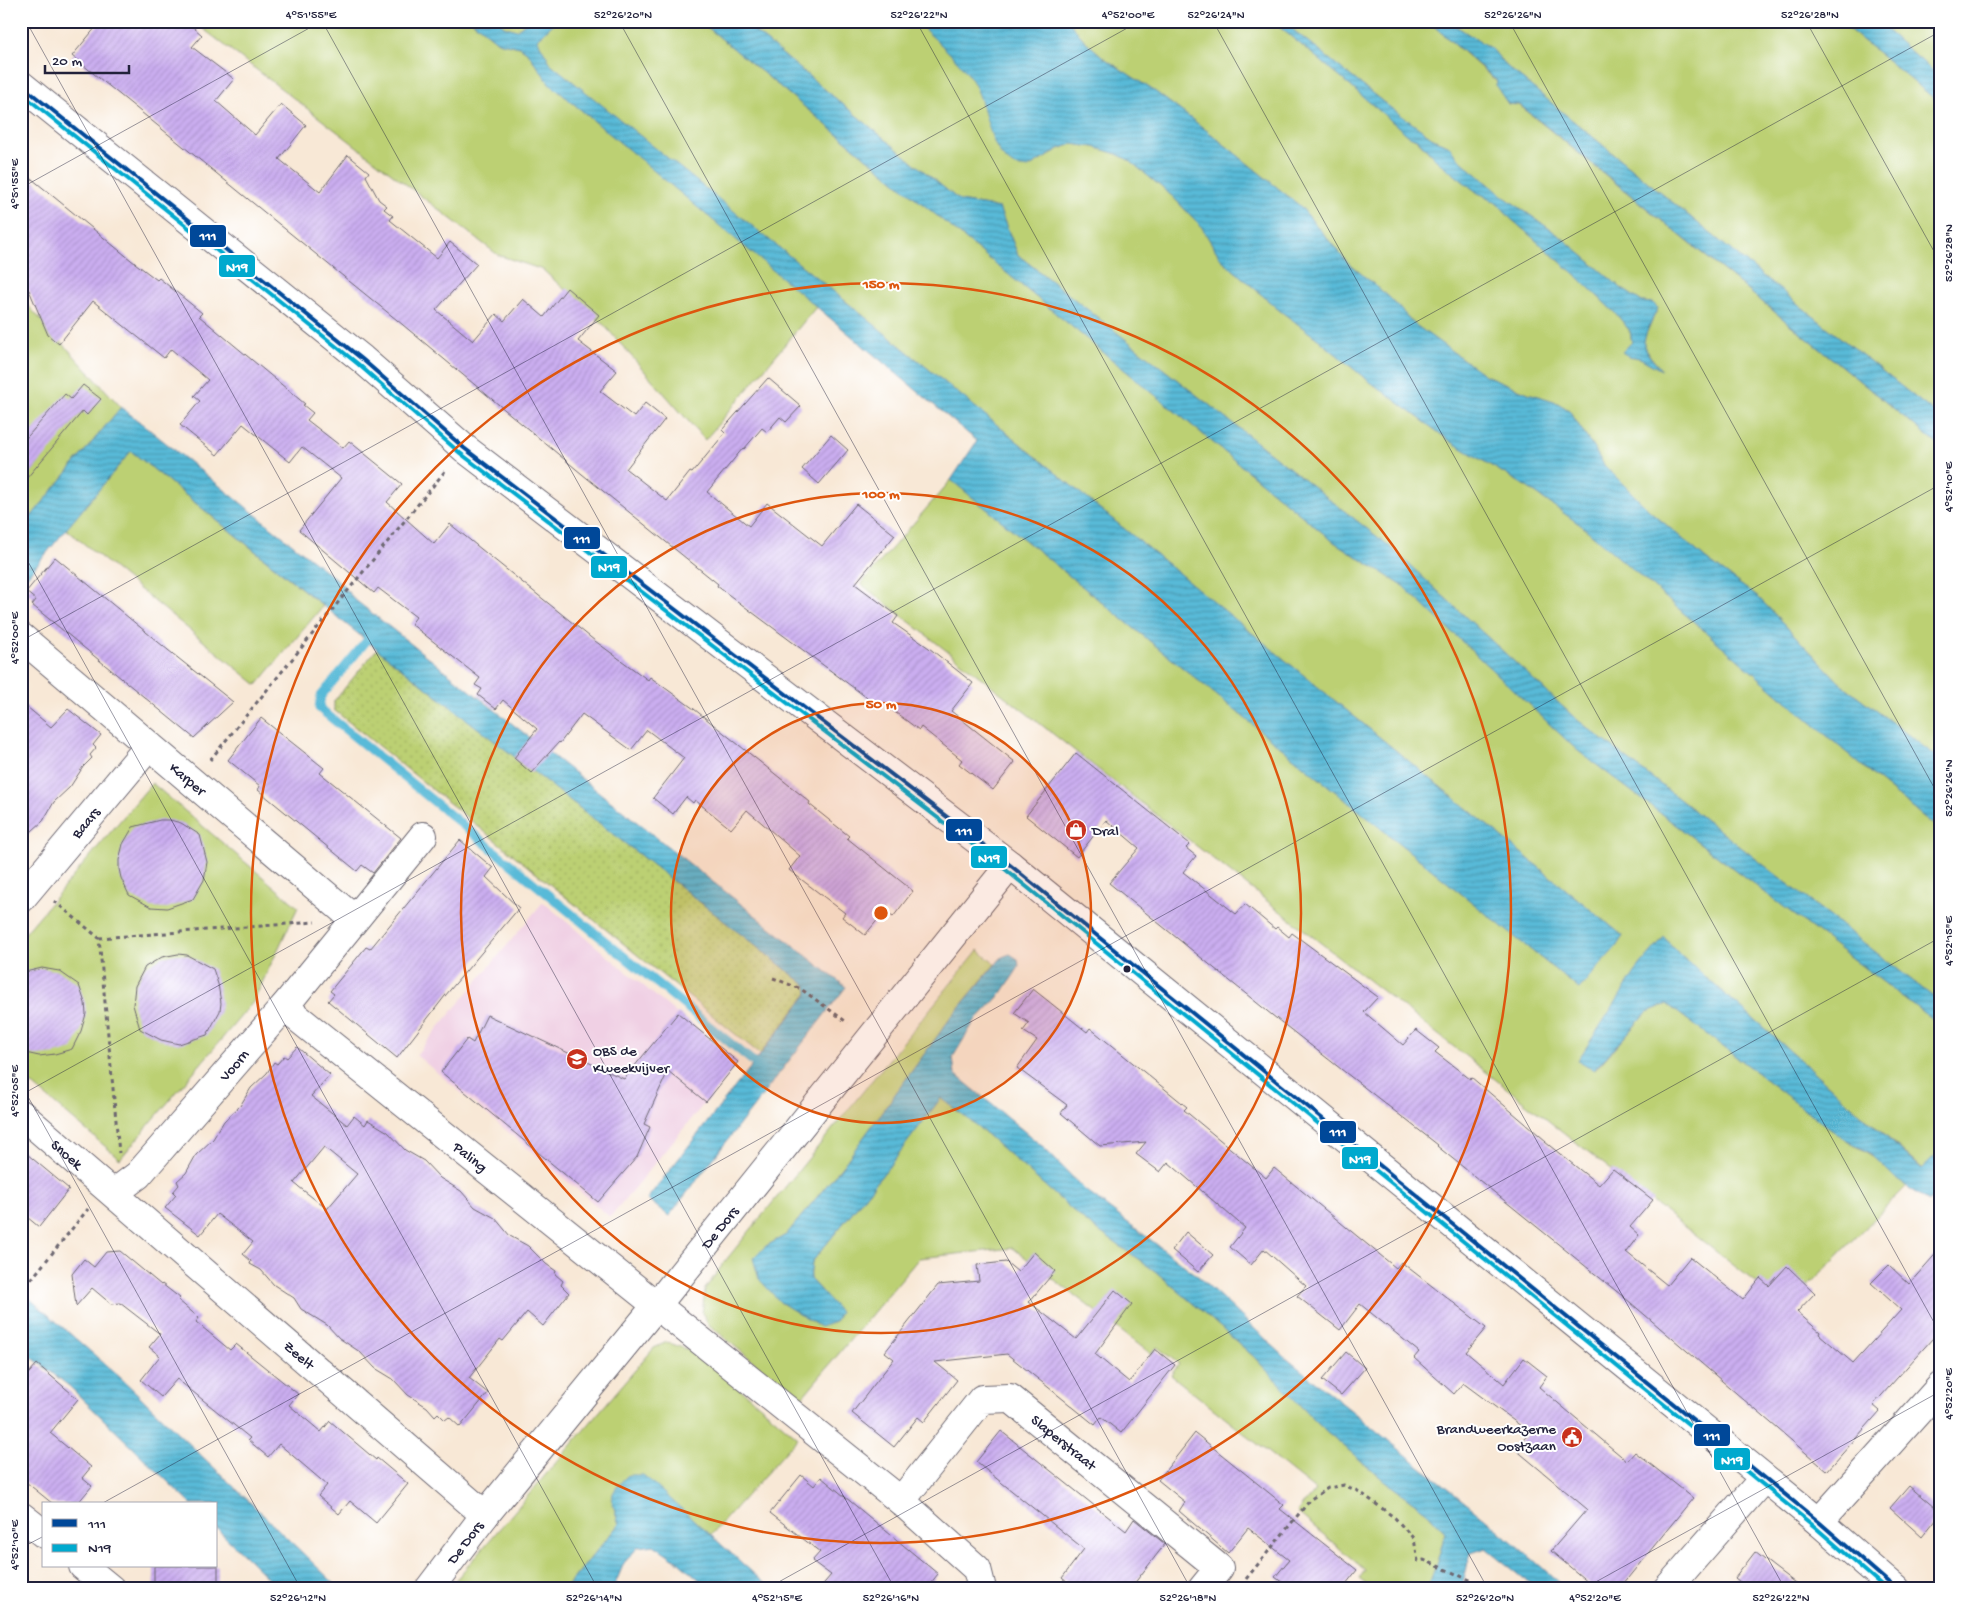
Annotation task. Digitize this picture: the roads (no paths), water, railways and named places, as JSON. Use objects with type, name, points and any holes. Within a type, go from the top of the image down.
[{"type":"street","points":[[21,85],[362,359],[464,448],[1010,866],[1819,1522],[1896,1589]]},
{"type":"street","name":"Karper","points":[[21,637],[354,919]]},
{"type":"street","name":"Baars","points":[[27,892],[149,746]]},
{"type":"street","name":"Voorn","points":[[114,1193],[138,1175],[284,1007],[423,836]]},
{"type":"street","name":"De Dors","points":[[429,1589],[485,1515],[656,1306],[1010,866]]},
{"type":"street","name":"Paling","points":[[284,1007],[656,1306]]},
{"type":"street","name":"Snoek","points":[[21,1114],[114,1193]]},
{"type":"street","name":"Zeelt","points":[[114,1193],[485,1515]]},
{"type":"street","points":[[656,1306],[901,1501],[977,1569],[982,1589]]},
{"type":"street","points":[[1819,1522],[1941,1386]]},
{"type":"street","name":"Slaperstraat","points":[[901,1501],[982,1399],[1010,1398],[1210,1578]]},
{"type":"street","points":[[1666,1589],[1764,1478]]},
{"type":"street","points":[[21,1516],[42,1532]]},
{"type":"street","points":[[86,1568],[111,1589]]},
{"type":"water","points":[[472,21],[498,21],[504,26],[516,30],[528,21],[556,21],[537,39],[551,64],[833,291],[1623,936],[1616,947],[1579,989],[951,480],[977,441],[550,84],[528,53],[520,47],[498,42]]},
{"type":"water","points":[[700,21],[742,21],[960,201],[999,208],[1018,255],[1389,546],[1575,718],[1941,1003],[1941,1026],[1577,750],[1403,586],[1334,542]]},
{"type":"water","points":[[916,21],[1068,21],[1084,40],[1104,58],[1157,93],[1210,133],[1300,206],[1347,262],[1389,297],[1414,324],[1485,375],[1528,393],[1554,401],[1569,410],[1604,465],[1650,511],[1706,559],[1760,599],[1839,682],[1941,760],[1941,831],[1882,783],[1582,526],[1527,487],[1450,441],[1361,375],[1318,339],[1279,310],[1221,259],[1201,226],[1172,196],[1129,160],[1094,147],[1072,144],[1059,149],[1028,168],[1010,163],[996,147],[977,90],[967,72]]},
{"type":"water","points":[[1272,21],[1282,21],[1388,106],[1437,141],[1448,145],[1461,161],[1503,196],[1561,237],[1621,288],[1642,302],[1653,303],[1658,308],[1646,333],[1644,346],[1661,370],[1640,358],[1628,356],[1622,352],[1632,342],[1630,331],[1618,316],[1499,206],[1491,199],[1478,193],[1436,160],[1417,139],[1409,136]]},
{"type":"water","points":[[1428,21],[1448,21],[1493,50],[1505,65],[1749,265],[1941,418],[1941,447],[1520,105],[1508,104],[1496,86],[1497,81]]},
{"type":"water","points":[[1839,21],[1876,21],[1941,78],[1941,104]]},
{"type":"water","points":[[121,407],[341,583],[354,599],[846,987],[669,1216],[647,1199],[808,994],[807,986],[377,649],[131,451],[21,584],[21,529]]},
{"type":"water","points":[[1664,937],[1681,956],[1922,1169],[1941,1151],[1941,1186],[1929,1201],[1897,1180],[1871,1154],[1837,1134],[1667,1004],[1647,1012],[1594,1070],[1578,1060],[1640,965]]},
{"type":"water","points":[[1010,954],[1018,959],[1019,967],[1002,993],[974,1022],[953,1057],[955,1074],[1042,1146],[1086,1191],[1197,1275],[1286,1358],[1487,1520],[1567,1589],[1537,1589],[1486,1548],[1471,1553],[1461,1589],[1426,1589],[1440,1553],[1445,1532],[1428,1513],[1386,1482],[1318,1424],[1253,1356],[1155,1271],[1086,1222],[977,1126],[941,1098],[812,1262],[810,1279],[840,1312],[835,1322],[820,1327],[780,1302],[759,1279],[753,1258],[766,1246],[786,1235],[845,1163],[952,1016],[1002,957]]},
{"type":"water","points":[[21,1291],[122,1379],[340,1589],[279,1589],[218,1530],[218,1502],[189,1502],[69,1386],[21,1349]]},
{"type":"water","points":[[628,1475],[643,1475],[771,1589],[710,1589],[679,1562],[654,1545],[638,1547],[624,1563],[613,1589],[565,1589],[619,1524],[612,1497],[616,1488]]},
{"type":"waterway","points":[[373,633],[321,696],[319,708],[761,1068]]},
{"type":"place","name":"Dral","points":[[1076,830]]},
{"type":"place","name":"OBS de Kweekvijver","points":[[577,1059]]},
{"type":"place","name":"Brandweerkazerne Oostzaan","points":[[1572,1437]]}]
